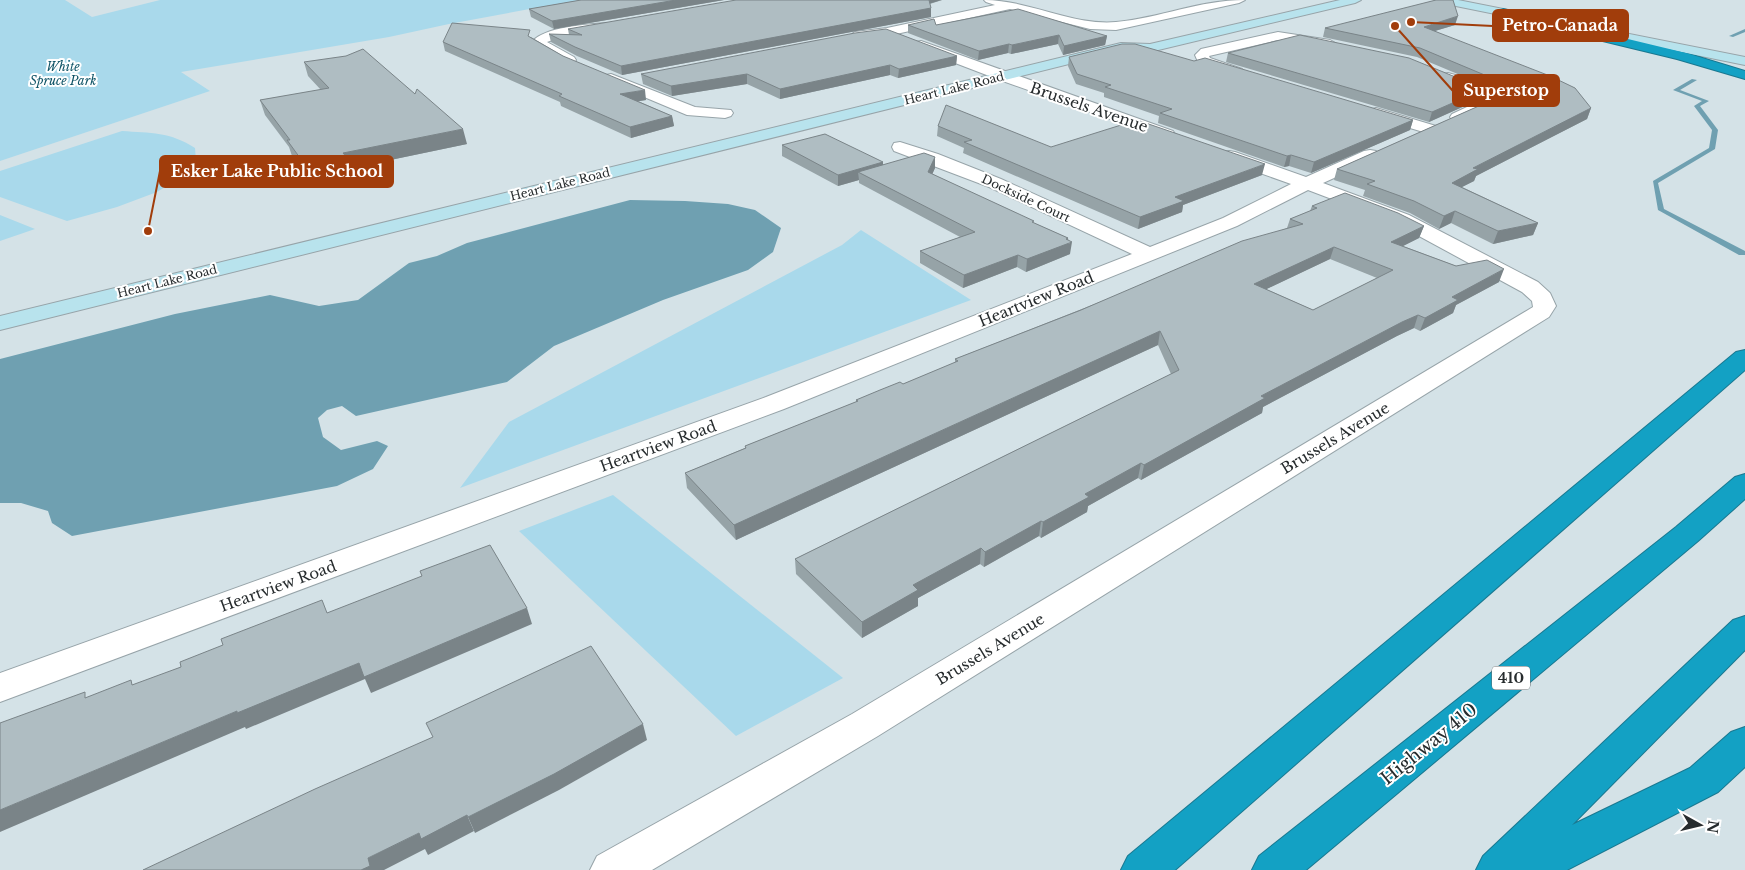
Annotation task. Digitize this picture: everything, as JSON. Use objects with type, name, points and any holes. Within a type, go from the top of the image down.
[{"type":"highway","points":[[1503,13],[1681,56],[1745,75]]},
{"type":"highway","points":[[1143,870],[1745,357]]},
{"type":"highway","name":"Highway 410","points":[[1274,870],[1687,534],[1745,483]]},
{"type":"highway","points":[[1498,870],[1745,629]]},
{"type":"highway","points":[[1524,870],[1704,780],[1745,744]]},
{"type":"street","points":[[989,0],[1006,6],[1034,10],[1090,25],[1102,26],[1116,26],[1239,0]]},
{"type":"street","name":"Heart Lake Road","points":[[1121,47],[1124,41],[1302,0]]},
{"type":"street","name":"Heart Lake Road","points":[[0,323],[1121,47],[1150,48],[1355,0]]},
{"type":"street","points":[[1441,0],[1745,61]]},
{"type":"street","points":[[1484,0],[1745,51]]},
{"type":"street","points":[[846,38],[887,32],[1006,6]]},
{"type":"street","points":[[579,65],[538,43],[540,40],[558,34],[617,25]]},
{"type":"street","name":"Brussels Avenue","points":[[887,32],[1002,76],[1185,140]]},
{"type":"street","points":[[1251,76],[1204,61],[1202,55],[1206,52],[1250,41],[1278,36],[1347,48]]},
{"type":"street","points":[[595,71],[693,112],[725,113]]},
{"type":"street","points":[[1412,137],[1490,102],[1490,98],[1485,94],[1438,72]]},
{"type":"street","points":[[620,82],[647,76]]},
{"type":"street","points":[[1366,110],[1430,129]]},
{"type":"street","name":"Dockside Court","points":[[900,146],[995,183],[1149,254]]},
{"type":"street","name":"Heartview Road","points":[[0,688],[766,406],[1230,222],[1265,203],[1386,148]]},
{"type":"street","name":"Brussels Avenue","points":[[612,870],[882,714],[1541,312],[1545,306],[1542,298],[1530,287],[1402,219],[1213,150]]},
{"type":"green space","name":"White Spruce Park","points":[[0,0],[65,0],[92,17],[160,0],[594,0],[551,5],[389,37],[181,72],[210,91],[0,161]]},
{"type":"green space","points":[[122,131],[160,134],[177,139],[195,148],[196,161],[184,175],[157,192],[117,207],[67,221],[0,197],[0,171]]},
{"type":"green space","points":[[0,215],[35,229],[0,241]]},
{"type":"green space","points":[[861,230],[971,300],[460,488],[509,422],[842,245]]},
{"type":"green space","points":[[613,495],[843,678],[736,736],[519,531]]},
{"type":"shaded area","points":[[630,200],[728,204],[755,210],[781,228],[773,252],[748,270],[663,300],[554,346],[507,382],[356,416],[342,406],[327,410],[318,418],[323,437],[341,450],[377,441],[388,446],[373,469],[337,486],[72,536],[52,523],[48,511],[21,503],[0,503],[0,359],[175,314],[270,295],[319,306],[358,300],[409,263],[437,256],[467,243]]},
{"type":"building","points":[[581,0],[676,0],[552,21],[529,9]]},
{"type":"building","points":[[736,0],[929,0],[931,8],[621,66],[549,34],[582,35],[568,29]]},
{"type":"building","points":[[1436,0],[1453,0],[1458,16],[1424,27],[1550,76],[1575,88],[1591,108],[1473,168],[1478,169],[1452,183],[1538,223],[1498,231],[1455,211],[1444,216],[1414,201],[1367,184],[1375,181],[1337,169],[1499,97],[1503,88],[1487,76],[1420,48],[1325,28]]},
{"type":"building","points":[[1018,9],[1107,36],[1064,46],[1059,35],[979,51],[908,25],[934,19],[936,25]]},
{"type":"building","points":[[452,23],[530,30],[528,36],[563,56],[645,90],[620,94],[672,116],[630,127],[559,96],[562,94],[443,42]]},
{"type":"building","points":[[886,29],[957,56],[899,69],[890,65],[780,89],[747,74],[671,86],[641,74],[855,33]]},
{"type":"building","points":[[1300,35],[1409,58],[1475,85],[1482,90],[1432,112],[1228,53]]},
{"type":"building","points":[[1122,44],[1135,44],[1194,61],[1205,58],[1413,120],[1314,162],[1291,155],[1287,156],[1160,113],[1172,109],[1105,87],[1111,85],[1077,74],[1069,57]]},
{"type":"building","points":[[363,49],[415,94],[417,89],[463,129],[343,153],[349,160],[308,169],[287,140],[290,140],[260,100],[329,88],[304,62],[346,56]]},
{"type":"building","points":[[946,105],[1051,147],[1137,120],[1265,164],[1175,197],[1184,201],[1140,217],[964,142],[972,140],[938,126]]},
{"type":"building","points":[[825,134],[883,162],[838,175],[782,145]]},
{"type":"building","points":[[924,153],[935,157],[928,172],[1034,221],[1032,222],[1068,238],[1066,239],[1072,242],[1027,259],[1018,255],[964,275],[920,251],[975,232],[858,172]]},
{"type":"building","points":[[1345,193],[1398,213],[1424,226],[1391,242],[1456,266],[1487,260],[1504,269],[1452,297],[1458,300],[1425,318],[1418,315],[1402,322],[1261,396],[1265,398],[1144,465],[1141,463],[1085,494],[1089,497],[1043,522],[1041,521],[985,552],[981,548],[913,585],[918,590],[862,622],[795,559],[1179,370],[1160,331],[734,525],[685,473],[746,448],[745,446],[858,401],[856,400],[900,382],[903,384],[958,361],[955,359],[1081,310],[1242,241],[1303,224],[1290,219],[1317,208],[1312,206]],"holes":[[[1334,247],[1393,270],[1313,310],[1254,284]]]},
{"type":"building","points":[[490,545],[527,608],[364,677],[359,663],[237,713],[237,711],[0,810],[0,723],[85,692],[85,698],[131,680],[132,685],[181,667],[180,662],[223,645],[221,639],[322,600],[327,613],[422,576],[420,571]]},
{"type":"building","points":[[591,646],[643,724],[554,774],[468,817],[467,815],[421,839],[419,833],[368,858],[370,866],[361,870],[143,870],[315,789],[433,737],[426,723]]},
{"type":"waterway","points":[[1731,36],[1745,30]]},
{"type":"waterway","points":[[1694,80],[1676,90],[1706,101],[1697,106],[1715,130],[1712,149],[1655,182],[1661,210],[1742,253]]},
{"type":"place","name":"Petro-Canada","points":[[1411,22]]},
{"type":"place","name":"Superstop","points":[[1395,26]]},
{"type":"place","name":"Esker Lake Public School","points":[[148,231]]}]
